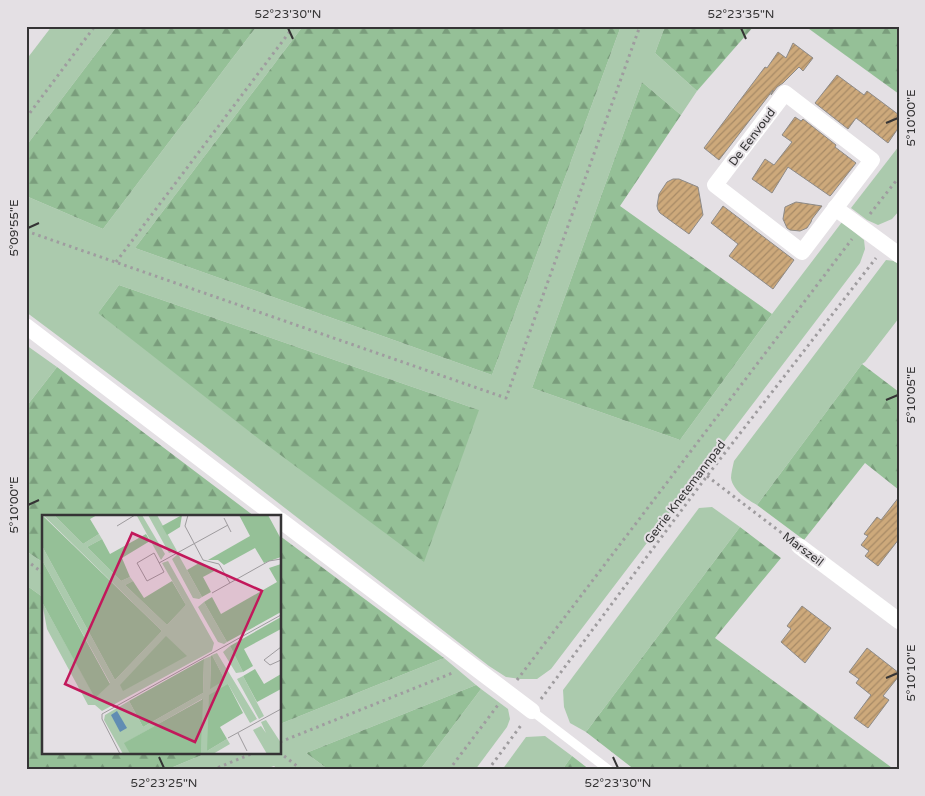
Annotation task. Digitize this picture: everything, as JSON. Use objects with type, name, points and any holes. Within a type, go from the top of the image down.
[{"type":"street","name":"De Eenvoud","points":[[785,93],[872,160],[835,208],[802,252],[715,185],[785,93]]},
{"type":"street","points":[[835,208],[892,250]]},
{"type":"street","points":[[26,326],[274,515]]},
{"type":"street","points":[[281,521],[532,711]]},
{"type":"street","name":"Marszeil","points":[[799,546],[896,614]]},
{"type":"lane","points":[[532,711],[609,770]]},
{"type":"path","points":[[26,118],[95,26]]},
{"type":"path","points":[[116,262],[294,26]]},
{"type":"path","points":[[26,230],[506,398],[640,26]]},
{"type":"path","points":[[450,770],[507,692],[899,176]]},
{"type":"path","name":"Gerrie Knetemannpad","points":[[488,770],[707,476],[892,250]]},
{"type":"path","name":"Marszeil","points":[[707,476],[799,546]]},
{"type":"path","points":[[26,560],[42,572]]},
{"type":"path","points":[[281,742],[471,665]]},
{"type":"path","points":[[212,770],[251,754]]},
{"type":"path","points":[[281,754],[302,770]]},
{"type":"green space","points":[[52,26],[117,26],[26,146],[26,60]]},
{"type":"green space","points":[[117,26],[257,26],[103,229],[26,196],[26,146]]},
{"type":"green space","points":[[257,26],[303,26],[135,248],[492,375],[621,26],[665,26],[655,53],[697,91],[681,115],[642,82],[532,388],[680,440],[842,222],[864,240],[865,249],[860,263],[551,669],[537,679],[520,679],[506,677],[489,666],[201,443],[26,312],[26,196],[103,229]],"holes":[[[119,285],[479,410],[98,313]]]},
{"type":"green space","points":[[303,26],[621,26],[492,375],[135,248]]},
{"type":"green space","points":[[665,26],[754,26],[697,91],[655,53]]},
{"type":"green space","points":[[805,26],[894,26],[899,30],[899,94]]},
{"type":"green space","points":[[642,82],[681,115],[620,206],[772,314],[680,440],[532,388]]},
{"type":"green space","points":[[899,146],[899,211],[892,219],[878,225],[867,220],[851,208]]},
{"type":"green space","points":[[886,260],[899,264],[899,318],[862,364],[757,505],[734,487],[731,476],[734,461]]},
{"type":"green space","points":[[119,285],[479,410],[424,562],[259,439],[98,313]]},
{"type":"green space","points":[[26,345],[57,367],[26,407]]},
{"type":"green space","points":[[862,364],[899,392],[899,490],[865,463],[804,540],[757,505]]},
{"type":"green space","points":[[57,367],[253,515],[42,515],[42,562],[26,551],[26,407]]},
{"type":"green space","points":[[712,507],[740,527],[586,732],[570,723],[564,707],[563,690],[699,508]]},
{"type":"green space","points":[[740,527],[781,558],[715,638],[895,770],[635,770],[586,732]]},
{"type":"green space","points":[[281,537],[444,658],[281,724]]},
{"type":"green space","points":[[26,551],[42,562],[42,597],[26,585]]},
{"type":"green space","points":[[26,585],[42,597],[42,754],[204,754],[166,770],[26,770]]},
{"type":"green space","points":[[444,658],[476,685],[306,753],[329,770],[279,770],[274,766],[263,770],[166,770],[204,754],[281,754],[281,724]]},
{"type":"green space","points":[[476,685],[481,689],[420,770],[329,770],[306,753]]},
{"type":"green space","points":[[481,689],[508,709],[510,719],[507,727],[475,770],[420,770]]},
{"type":"green space","points":[[545,736],[572,756],[562,770],[502,770],[526,737]]},
{"type":"green space","points":[[572,756],[590,770],[562,770]]},
{"type":"building","points":[[793,43],[813,58],[803,71],[799,67],[771,95],[773,90],[719,160],[704,148],[765,67],[767,68],[778,52],[786,58]]},
{"type":"building","points":[[837,75],[864,95],[867,91],[899,115],[899,127],[888,143],[856,118],[848,129],[815,103]]},
{"type":"building","points":[[795,117],[801,121],[803,119],[856,163],[830,196],[788,167],[772,193],[752,179],[765,159],[774,165],[792,142],[782,135]]},
{"type":"building","points":[[679,179],[698,187],[703,215],[689,234],[658,210],[659,194],[667,182]]},
{"type":"building","points":[[796,202],[822,206],[807,228],[800,231],[787,228],[783,219],[785,207]]},
{"type":"building","points":[[723,206],[794,260],[773,289],[729,256],[738,244],[711,223]]},
{"type":"building","points":[[899,497],[899,539],[878,566],[865,556],[869,551],[861,545],[868,536],[864,534],[877,517],[881,520]]},
{"type":"building","points":[[802,606],[831,628],[805,663],[781,642],[791,629],[787,626]]},
{"type":"building","points":[[867,648],[899,673],[899,676],[883,696],[889,700],[868,728],[854,718],[871,695],[856,683],[859,679],[849,672]]}]
